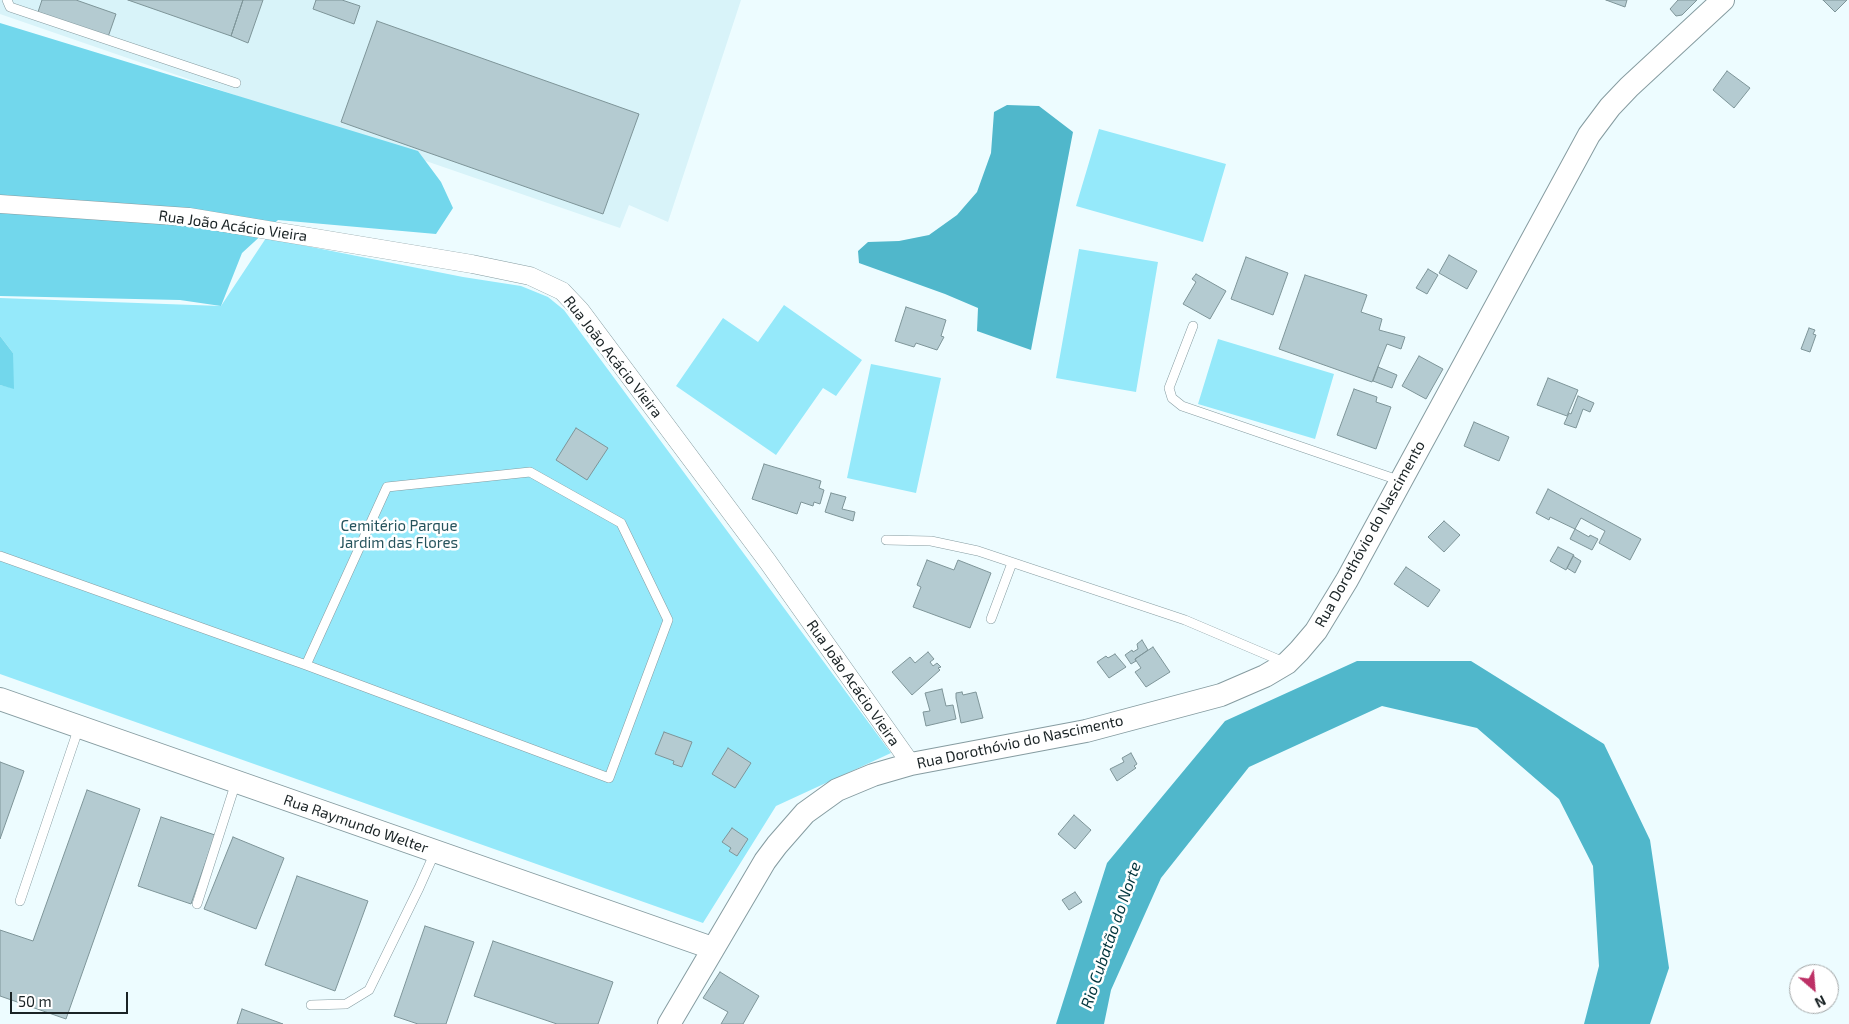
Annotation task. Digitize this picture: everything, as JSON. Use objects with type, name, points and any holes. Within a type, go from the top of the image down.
[{"type":"street","name":"Rua Dorothóvio do Nascimento","points":[[669,1024],[712,948],[765,861],[805,813],[819,802],[854,782],[911,764],[1086,731],[1221,695],[1265,676],[1287,663],[1310,638],[1330,609],[1589,135],[1610,107],[1629,87],[1723,0]]},
{"type":"street","name":"Rua João Acácio Vieira","points":[[0,204],[189,217],[472,264],[530,276],[562,291],[580,310],[768,562],[911,764]]},
{"type":"street","name":"Rua Raymundo Welter","points":[[0,699],[712,948]]},
{"type":"lane","points":[[10,2],[236,83]]},
{"type":"lane","points":[[1193,326],[1170,388],[1172,398],[1182,406],[1401,481]]},
{"type":"lane","points":[[0,556],[306,665],[609,778],[668,620],[621,523],[530,472],[387,487],[306,665]]},
{"type":"lane","points":[[886,540],[931,541],[1012,562],[1185,620],[1287,663]]},
{"type":"lane","points":[[991,619],[1012,562]]},
{"type":"lane","points":[[20,901],[79,727]]},
{"type":"lane","points":[[197,904],[236,782]]},
{"type":"lane","points":[[312,1005],[346,1004],[369,990],[420,888],[435,852]]},
{"type":"shaded area","points":[[0,0],[741,0],[668,222],[629,205],[620,228],[0,14]]},
{"type":"shaded area","points":[[0,23],[418,151],[441,182],[453,208],[436,234],[278,220],[242,253],[221,306],[180,300],[0,296]]},
{"type":"shaded area","points":[[0,336],[13,353],[14,389],[0,385]]},
{"type":"green space","points":[[1099,129],[1226,164],[1203,242],[1076,206]]},
{"type":"green space","name":"Cemitério Parque Jardim das Flores","points":[[266,238],[463,277],[521,286],[548,297],[564,310],[891,753],[776,806],[703,923],[0,674],[0,385],[13,388],[13,353],[0,336],[0,298],[221,306]]},
{"type":"green space","points":[[1079,249],[1158,262],[1136,392],[1056,378]]},
{"type":"green space","points":[[784,305],[862,360],[836,396],[823,388],[776,455],[676,386],[723,318],[758,342]]},
{"type":"green space","points":[[1218,339],[1334,374],[1315,439],[1198,404]]},
{"type":"green space","points":[[871,364],[941,378],[916,493],[847,478]]},
{"type":"water","points":[[1007,105],[1039,106],[1073,132],[1031,350],[977,331],[978,308],[859,263],[858,251],[868,242],[899,241],[929,235],[957,215],[977,192],[991,153],[994,112]]},
{"type":"water","name":"Rio Cubatão do Norte","points":[[1357,661],[1471,661],[1604,744],[1650,840],[1669,968],[1650,1024],[1584,1024],[1599,966],[1593,866],[1559,799],[1477,728],[1382,706],[1249,767],[1161,878],[1111,990],[1104,1024],[1056,1024],[1107,863],[1225,721]]},
{"type":"building","points":[[42,0],[76,0],[116,14],[108,37],[38,12]]},
{"type":"building","points":[[128,0],[243,0],[231,36]]},
{"type":"building","points":[[243,0],[263,0],[248,43],[231,36]]},
{"type":"building","points":[[316,0],[342,0],[360,6],[354,24],[313,9]]},
{"type":"building","points":[[1606,0],[1627,0],[1625,7]]},
{"type":"building","points":[[1678,0],[1697,0],[1682,15],[1676,16],[1670,9]]},
{"type":"building","points":[[1823,0],[1847,0],[1835,12]]},
{"type":"building","points":[[377,21],[639,114],[603,214],[341,122]]},
{"type":"building","points":[[1727,71],[1750,88],[1734,108],[1713,90]]},
{"type":"building","points":[[1449,255],[1477,271],[1467,289],[1439,273]]},
{"type":"building","points":[[1246,257],[1288,273],[1273,315],[1231,299]]},
{"type":"building","points":[[1428,269],[1438,275],[1427,294],[1416,288]]},
{"type":"building","points":[[1196,274],[1226,291],[1210,319],[1183,304],[1196,282],[1192,279]]},
{"type":"building","points":[[1305,275],[1367,295],[1361,312],[1382,319],[1379,330],[1405,337],[1401,349],[1387,344],[1372,382],[1279,349]]},
{"type":"building","points":[[906,307],[946,320],[941,336],[944,337],[937,350],[916,343],[914,347],[895,341]]},
{"type":"building","points":[[1809,328],[1815,330],[1813,334],[1816,335],[1810,352],[1801,349]]},
{"type":"building","points":[[1419,356],[1443,369],[1426,399],[1402,386]]},
{"type":"building","points":[[1378,367],[1397,375],[1392,388],[1373,381]]},
{"type":"building","points":[[1548,378],[1578,390],[1567,416],[1537,405]]},
{"type":"building","points":[[1354,389],[1377,397],[1376,402],[1391,407],[1376,449],[1337,435]]},
{"type":"building","points":[[1578,396],[1594,403],[1590,412],[1583,409],[1576,428],[1564,424],[1569,413],[1571,414]]},
{"type":"building","points":[[1474,422],[1509,437],[1499,461],[1464,446]]},
{"type":"building","points":[[576,428],[608,448],[587,480],[556,460]]},
{"type":"building","points":[[764,464],[821,481],[819,488],[824,490],[820,504],[814,502],[813,506],[801,502],[797,514],[752,499]]},
{"type":"building","points":[[1548,489],[1641,539],[1630,560],[1599,543],[1605,531],[1581,518],[1575,529],[1550,517],[1549,520],[1536,513]]},
{"type":"building","points":[[831,493],[846,497],[842,509],[855,512],[853,521],[825,512]]},
{"type":"building","points":[[1444,521],[1460,535],[1444,552],[1428,537]]},
{"type":"building","points":[[1575,529],[1589,537],[1590,535],[1598,539],[1592,550],[1570,539]]},
{"type":"building","points":[[1558,547],[1574,555],[1566,570],[1550,561]]},
{"type":"building","points":[[1573,556],[1581,561],[1575,573],[1567,568]]},
{"type":"building","points":[[927,560],[954,570],[958,560],[991,573],[970,628],[913,607],[921,587],[917,585]]},
{"type":"building","points":[[1406,567],[1440,590],[1428,607],[1394,584]]},
{"type":"building","points":[[1142,640],[1148,650],[1131,664],[1125,655],[1132,650],[1133,652],[1138,649],[1137,644]]},
{"type":"building","points":[[1153,647],[1170,672],[1146,687],[1135,672],[1141,668],[1135,659]]},
{"type":"building","points":[[928,652],[934,659],[930,662],[933,666],[937,663],[941,667],[938,668],[940,670],[912,695],[892,672],[910,657],[915,663]]},
{"type":"building","points":[[1115,654],[1126,667],[1109,678],[1097,662],[1106,656],[1108,658]]},
{"type":"building","points":[[942,689],[946,706],[953,705],[956,719],[926,726],[923,712],[930,711],[925,693]]},
{"type":"building","points":[[962,692],[963,695],[976,692],[983,718],[961,723],[956,693]]},
{"type":"building","points":[[664,732],[692,742],[682,767],[673,764],[674,761],[655,754]]},
{"type":"building","points":[[728,748],[751,763],[735,788],[712,774]]},
{"type":"building","points":[[1131,753],[1137,764],[1134,766],[1136,768],[1117,781],[1110,769],[1124,762],[1122,758]]},
{"type":"building","points":[[0,762],[24,771],[0,839]]},
{"type":"building","points":[[87,790],[140,809],[66,1019],[0,996],[0,930],[33,941]]},
{"type":"building","points":[[1074,815],[1091,830],[1075,849],[1058,834]]},
{"type":"building","points":[[161,817],[215,835],[191,904],[138,886]]},
{"type":"building","points":[[732,828],[748,839],[737,856],[729,851],[731,848],[722,842]]},
{"type":"building","points":[[233,837],[284,858],[256,929],[204,909]]},
{"type":"building","points":[[297,876],[368,901],[335,991],[265,965]]},
{"type":"building","points":[[1075,892],[1082,902],[1069,910],[1062,900]]},
{"type":"building","points":[[425,926],[474,942],[446,1024],[418,1024],[394,1016]]},
{"type":"building","points":[[493,941],[613,982],[598,1024],[557,1024],[474,996]]},
{"type":"building","points":[[720,972],[759,996],[743,1024],[721,1024],[728,1012],[703,998]]},
{"type":"building","points":[[242,1009],[283,1024],[237,1024]]}]
